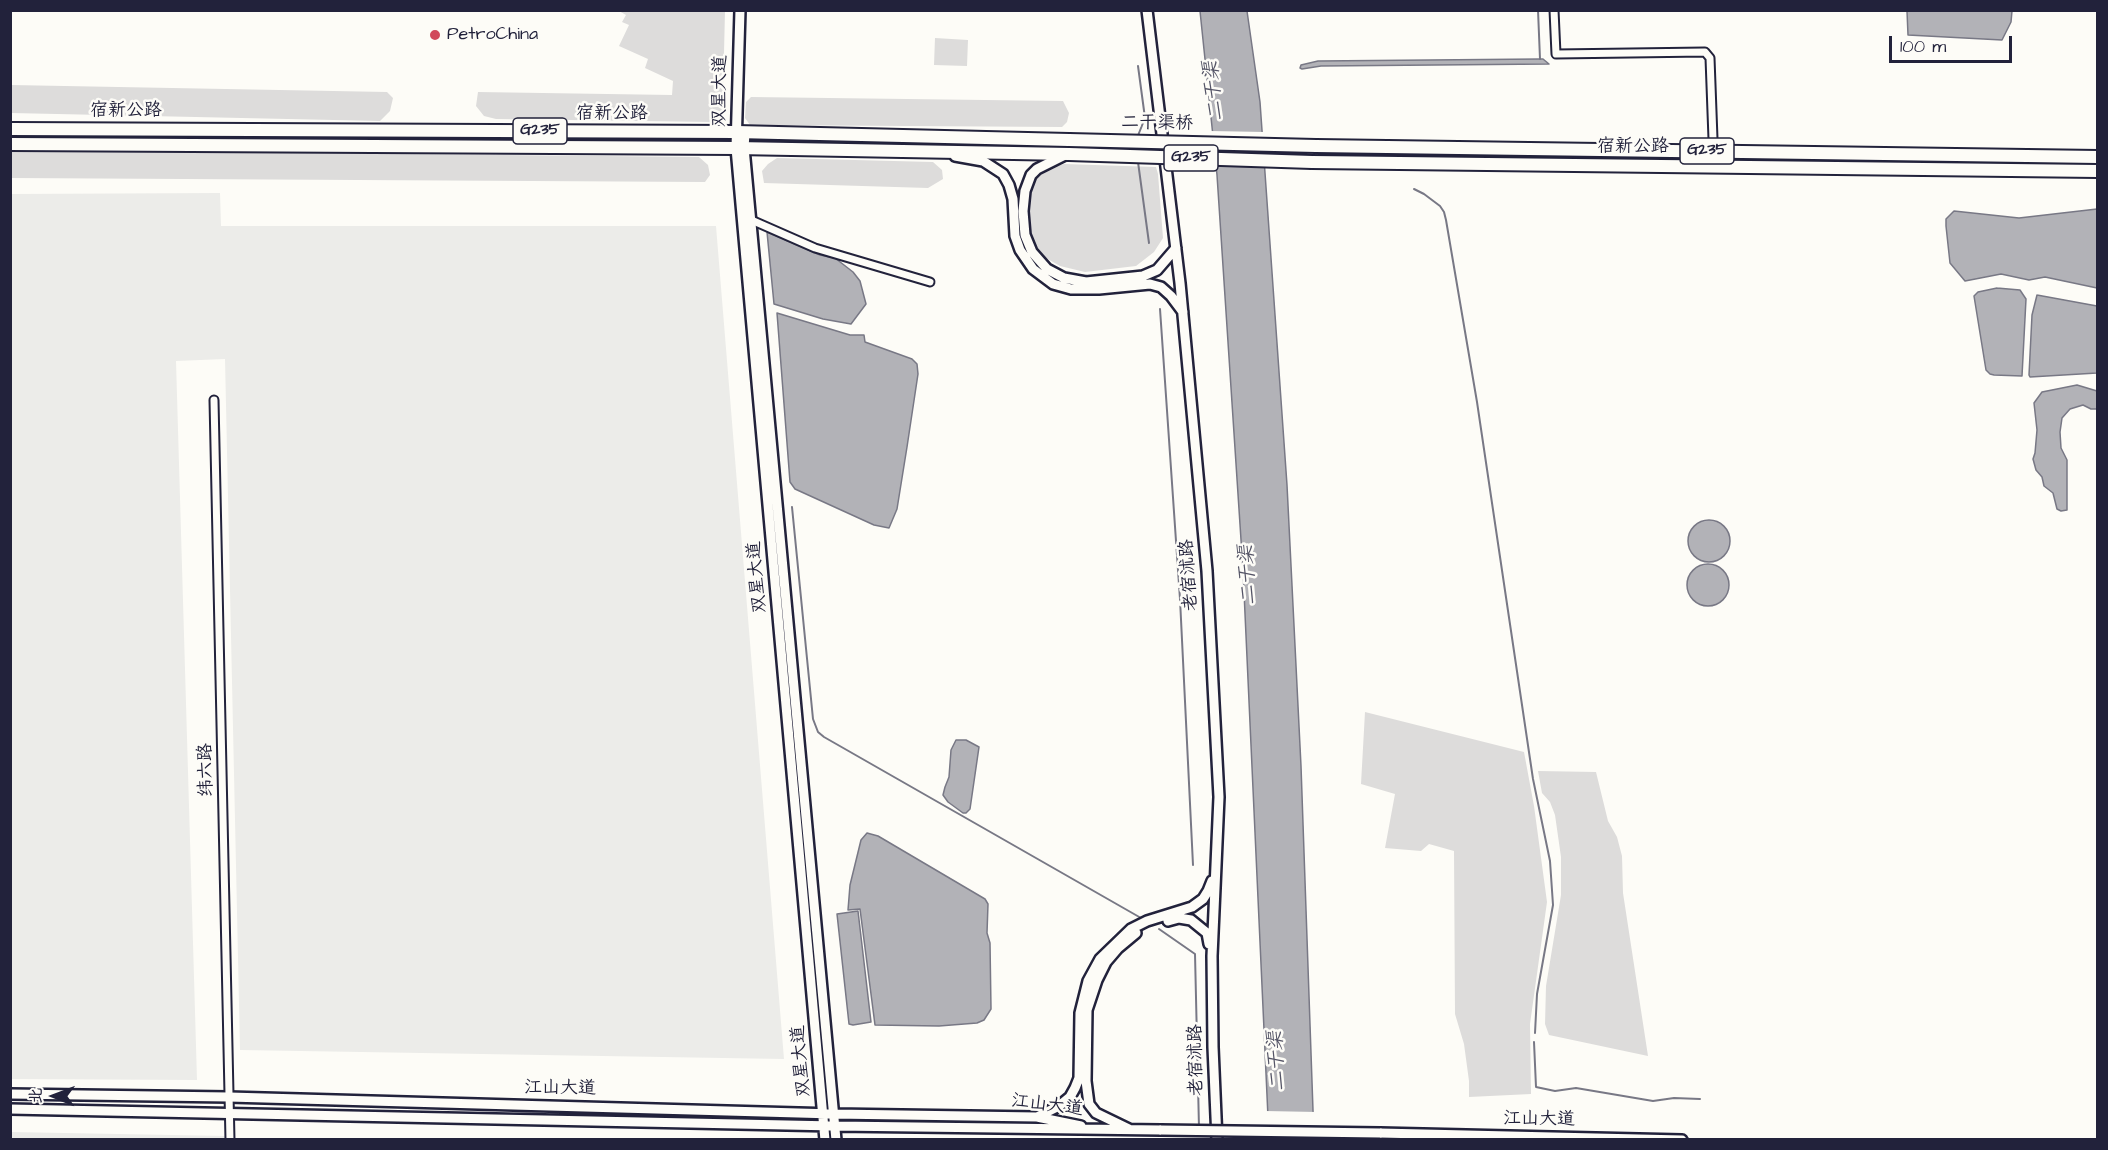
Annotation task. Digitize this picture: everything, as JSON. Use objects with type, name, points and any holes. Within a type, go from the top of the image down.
[{"type":"highway","name":"宿新公路","points":[[10,129],[741,133],[1070,140]]},
{"type":"highway","name":"二干渠桥","points":[[1070,140],[1316,146]]},
{"type":"highway","name":"宿新公路","points":[[10,144],[740,148],[1068,154]]},
{"type":"highway","name":"宿新公路","points":[[1316,146],[2097,157]]},
{"type":"highway","name":"二干渠桥","points":[[1068,154],[1312,162]]},
{"type":"highway","name":"宿新公路","points":[[1312,162],[2097,171]]},
{"type":"main road","name":"双星大道","points":[[740,10],[740,148],[825,1140]]},
{"type":"main road","name":"老宿沭路","points":[[1147,10],[1183,313],[1207,571],[1218,752],[1217,855],[1212,956],[1217,1140]]},
{"type":"main road","points":[[935,152],[983,161],[1003,174],[1009,184],[1013,199],[1015,236],[1020,250],[1033,269],[1053,284],[1071,289],[1100,290],[1150,284],[1161,287],[1171,296],[1183,313]]},
{"type":"main road","points":[[1068,154],[1037,169],[1031,175],[1024,191],[1025,235],[1032,252],[1047,269],[1064,278],[1086,282],[1143,276],[1157,270],[1176,248]]},
{"type":"main road","name":"双星大道","points":[[746,217],[836,1140]]},
{"type":"main road","points":[[1037,1118],[1070,1097],[1079,1078],[1080,1013],[1088,981],[1100,959],[1131,929],[1147,921],[1192,907],[1203,899],[1211,884],[1217,855]]},
{"type":"main road","points":[[1134,1131],[1105,1119],[1089,1104],[1086,1081],[1087,1010],[1097,980],[1106,962],[1133,934],[1200,908],[1214,894]]},
{"type":"main road","points":[[1179,918],[1191,920],[1207,933],[1212,956]]},
{"type":"main road","name":"江山大道","points":[[10,1094],[229,1097],[1037,1118],[1108,1131]]},
{"type":"main road","name":"江山大道","points":[[10,1109],[230,1115],[1108,1131],[1380,1133],[1682,1140]]},
{"type":"street","points":[[1554,10],[1556,54],[1705,52],[1710,57],[1713,166]]},
{"type":"street","points":[[746,217],[815,248],[930,282]]},
{"type":"street","name":"纬六路","points":[[214,400],[230,1140]]},
{"type":"shaded area","points":[[619,11],[725,11],[723,95],[726,95],[726,107],[720,116],[712,122],[496,119],[484,116],[476,106],[478,92],[672,95],[673,81],[645,68],[648,59],[619,46],[629,25],[622,22],[626,15]]},
{"type":"shaded area","points":[[935,38],[968,40],[967,66],[934,65]]},
{"type":"shaded area","points":[[11,85],[387,92],[393,98],[390,111],[380,121],[11,113]]},
{"type":"shaded area","points":[[751,97],[1063,101],[1069,113],[1067,122],[1062,127],[750,125],[745,118],[746,102]]},
{"type":"shaded area","points":[[11,150],[699,157],[708,165],[710,175],[705,182],[11,178]]},
{"type":"shaded area","points":[[777,158],[933,162],[942,170],[943,179],[928,188],[764,183],[762,171]]},
{"type":"shaded area","points":[[1064,164],[1156,167],[1163,238],[1154,252],[1136,266],[1085,272],[1060,266],[1046,258],[1032,241],[1028,217],[1031,189],[1036,176],[1045,169]]},
{"type":"shaded area","points":[[220,193],[221,226],[716,226],[784,1059],[240,1050],[225,359],[176,361],[197,1080],[11,1079],[11,194]]},
{"type":"shaded area","points":[[1365,712],[1524,752],[1547,902],[1530,1024],[1531,1094],[1469,1097],[1464,1044],[1455,1014],[1454,851],[1429,844],[1421,851],[1385,848],[1395,794],[1361,784]]},
{"type":"shaded area","points":[[1538,771],[1596,772],[1608,821],[1617,837],[1622,856],[1623,893],[1648,1056],[1549,1035],[1545,1024],[1546,986],[1561,895],[1561,857],[1555,815],[1550,802],[1542,793]]},
{"type":"shaded area","points":[[11,1132],[226,1136],[226,1139],[11,1140]]},
{"type":"water","name":"二干渠","points":[[1200,11],[1247,11],[1260,102],[1287,485],[1301,766],[1314,1139],[1269,1139],[1243,570],[1217,175]]},
{"type":"water","points":[[1907,11],[2012,11],[2011,22],[2002,40],[1908,35]]},
{"type":"water","points":[[1543,59],[1549,64],[1300,68],[1301,65],[1318,61]]},
{"type":"water","points":[[2097,209],[2097,288],[2045,277],[2029,280],[2001,274],[1965,281],[1950,263],[1946,219],[1954,211],[2019,218]]},
{"type":"water","points":[[767,232],[820,255],[835,258],[853,272],[860,281],[866,304],[851,324],[823,319],[774,304]]},
{"type":"water","points":[[1997,288],[2020,290],[2026,299],[2022,376],[1994,375],[1986,370],[1974,296],[1978,292]]},
{"type":"water","points":[[2037,295],[2097,306],[2097,373],[2030,377],[2032,315]]},
{"type":"water","points":[[777,313],[850,335],[864,335],[865,342],[912,359],[917,364],[918,374],[897,509],[889,528],[874,525],[795,489],[790,482]]},
{"type":"water","points":[[2077,385],[2097,391],[2097,409],[2083,405],[2070,409],[2062,418],[2060,432],[2061,448],[2067,460],[2067,510],[2061,511],[2057,509],[2053,493],[2044,486],[2033,459],[2037,430],[2034,403],[2042,392]]},
{"type":"water","points":[[1709,520],[1724,526],[1730,541],[1724,556],[1709,562],[1694,556],[1688,541],[1694,526]]},
{"type":"water","points":[[1708,564],[1723,570],[1729,585],[1723,600],[1708,606],[1693,600],[1687,585],[1693,570]]},
{"type":"water","points":[[956,740],[966,740],[979,747],[970,809],[966,813],[948,802],[943,795],[949,777],[951,750]]},
{"type":"water","points":[[867,833],[878,836],[985,899],[988,904],[987,933],[990,943],[991,1009],[984,1020],[977,1023],[939,1026],[875,1025],[860,909],[848,910],[850,885],[861,840]]},
{"type":"water","points":[[858,911],[871,1022],[853,1025],[849,1024],[837,914]]},
{"type":"pier","points":[[1210,131],[1265,132],[1268,164],[1213,163]]},
{"type":"pier","points":[[1265,1111],[1317,1112],[1317,1136],[1266,1135]]},
{"type":"waterway","points":[[1538,10],[1540,59]]},
{"type":"waterway","points":[[1137,138],[1145,118],[1138,66]]},
{"type":"waterway","points":[[1138,162],[1149,243]]},
{"type":"waterway","points":[[1414,189],[1440,206],[1446,220],[1477,402],[1533,779],[1550,861],[1553,905],[1537,994],[1535,1033]]},
{"type":"waterway","points":[[1160,309],[1180,599],[1193,865]]},
{"type":"waterway","points":[[792,507],[813,719],[818,732],[1141,918]]},
{"type":"waterway","points":[[1159,929],[1195,954],[1199,1128]]},
{"type":"waterway","points":[[1534,1042],[1536,1087],[1555,1091],[1576,1088],[1653,1101],[1674,1098],[1700,1099]]},
{"type":"place","name":"PetroChina","points":[[435,35]]}]
